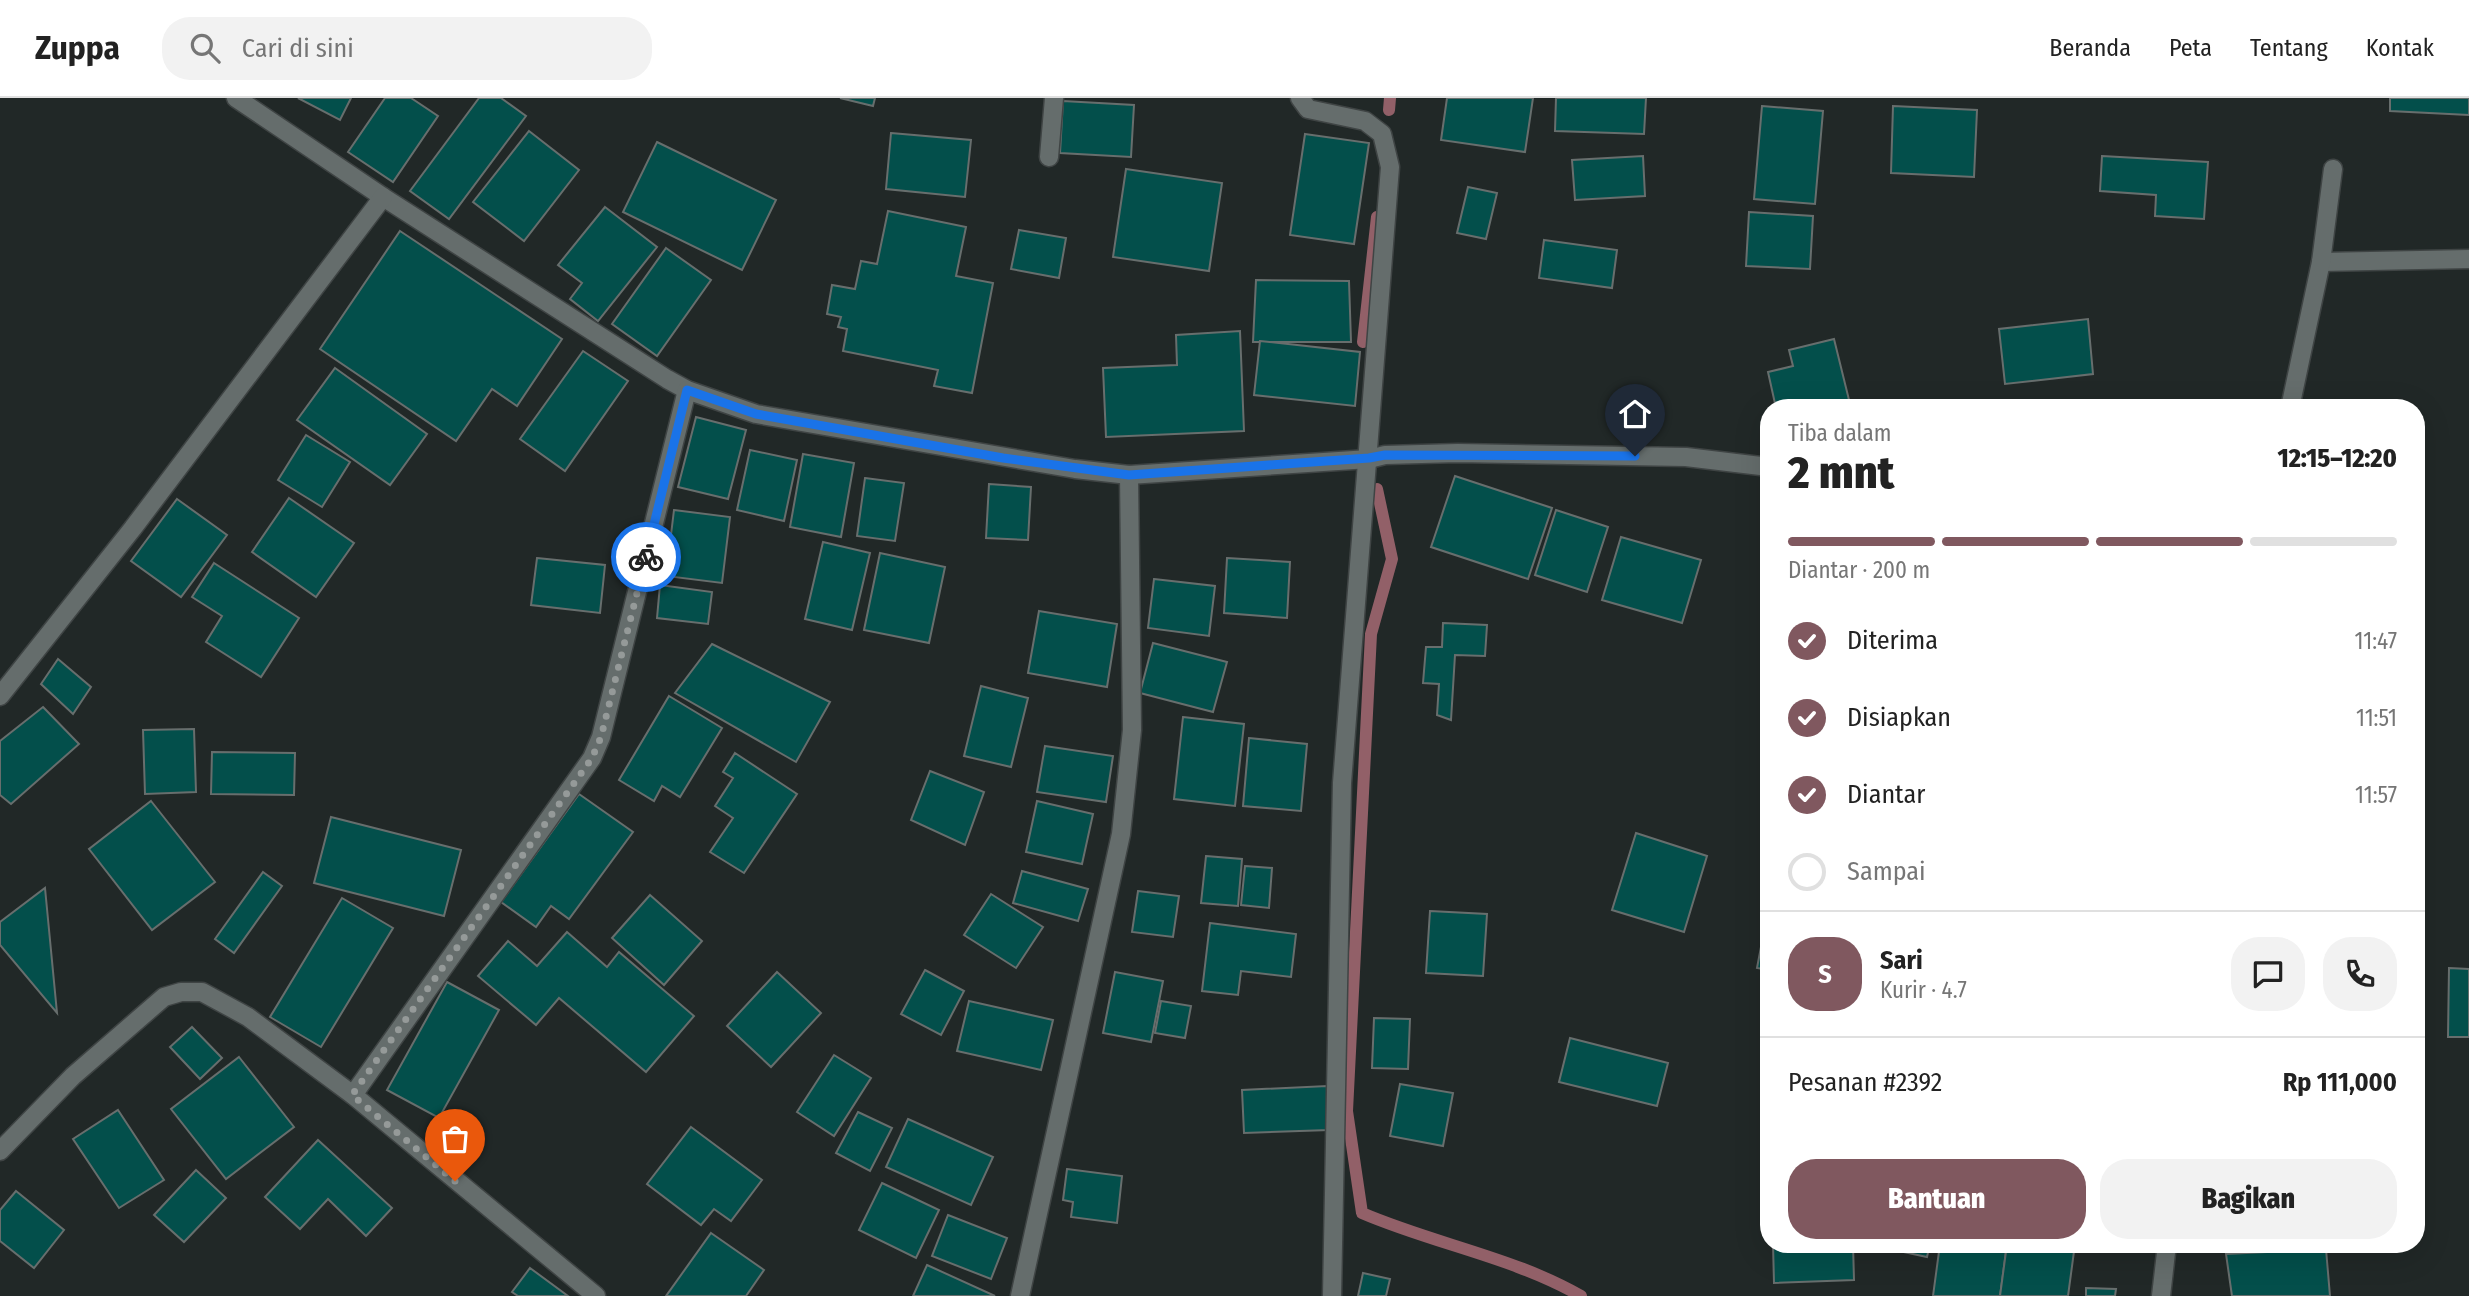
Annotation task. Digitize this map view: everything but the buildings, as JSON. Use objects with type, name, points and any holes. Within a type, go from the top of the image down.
[{"type":"street","points":[[236,98],[383,197],[687,390],[756,414],[1003,458],[1129,475],[1458,453],[1686,457],[1760,466]]},
{"type":"street","points":[[1049,158],[1054,98]]},
{"type":"street","points":[[1300,98],[1308,109],[1365,121],[1382,134],[1390,167],[1377,457],[1342,783],[1332,1296]]},
{"type":"street","points":[[2292,399],[2320,262],[2333,169]]},
{"type":"street","points":[[0,696],[133,528],[383,197]]},
{"type":"street","points":[[2320,262],[2469,259]]},
{"type":"street","points":[[352,1095],[592,758],[601,737],[687,390]]},
{"type":"street","points":[[1020,1296],[1121,834],[1132,730],[1129,475]]},
{"type":"street","points":[[0,1151],[73,1076],[164,997],[181,992],[202,992],[224,1001],[352,1095],[596,1296]]},
{"type":"street","points":[[2161,1296],[2166,1253]]},
{"type":"waterway","points":[[1389,110],[1390,98]]},
{"type":"waterway","points":[[1363,342],[1377,217]]},
{"type":"waterway","points":[[1377,489],[1392,559],[1371,634],[1347,1111],[1362,1213],[1528,1271],[1581,1296]]},
{"type":"way so far","points":[[455,1181],[352,1095],[540,827],[592,758],[601,737],[646,557]]},
{"type":"route","points":[[646,557],[687,390],[756,414],[1003,458],[1129,475],[1195,472],[1385,455],[1458,453],[1635,456]]}]
